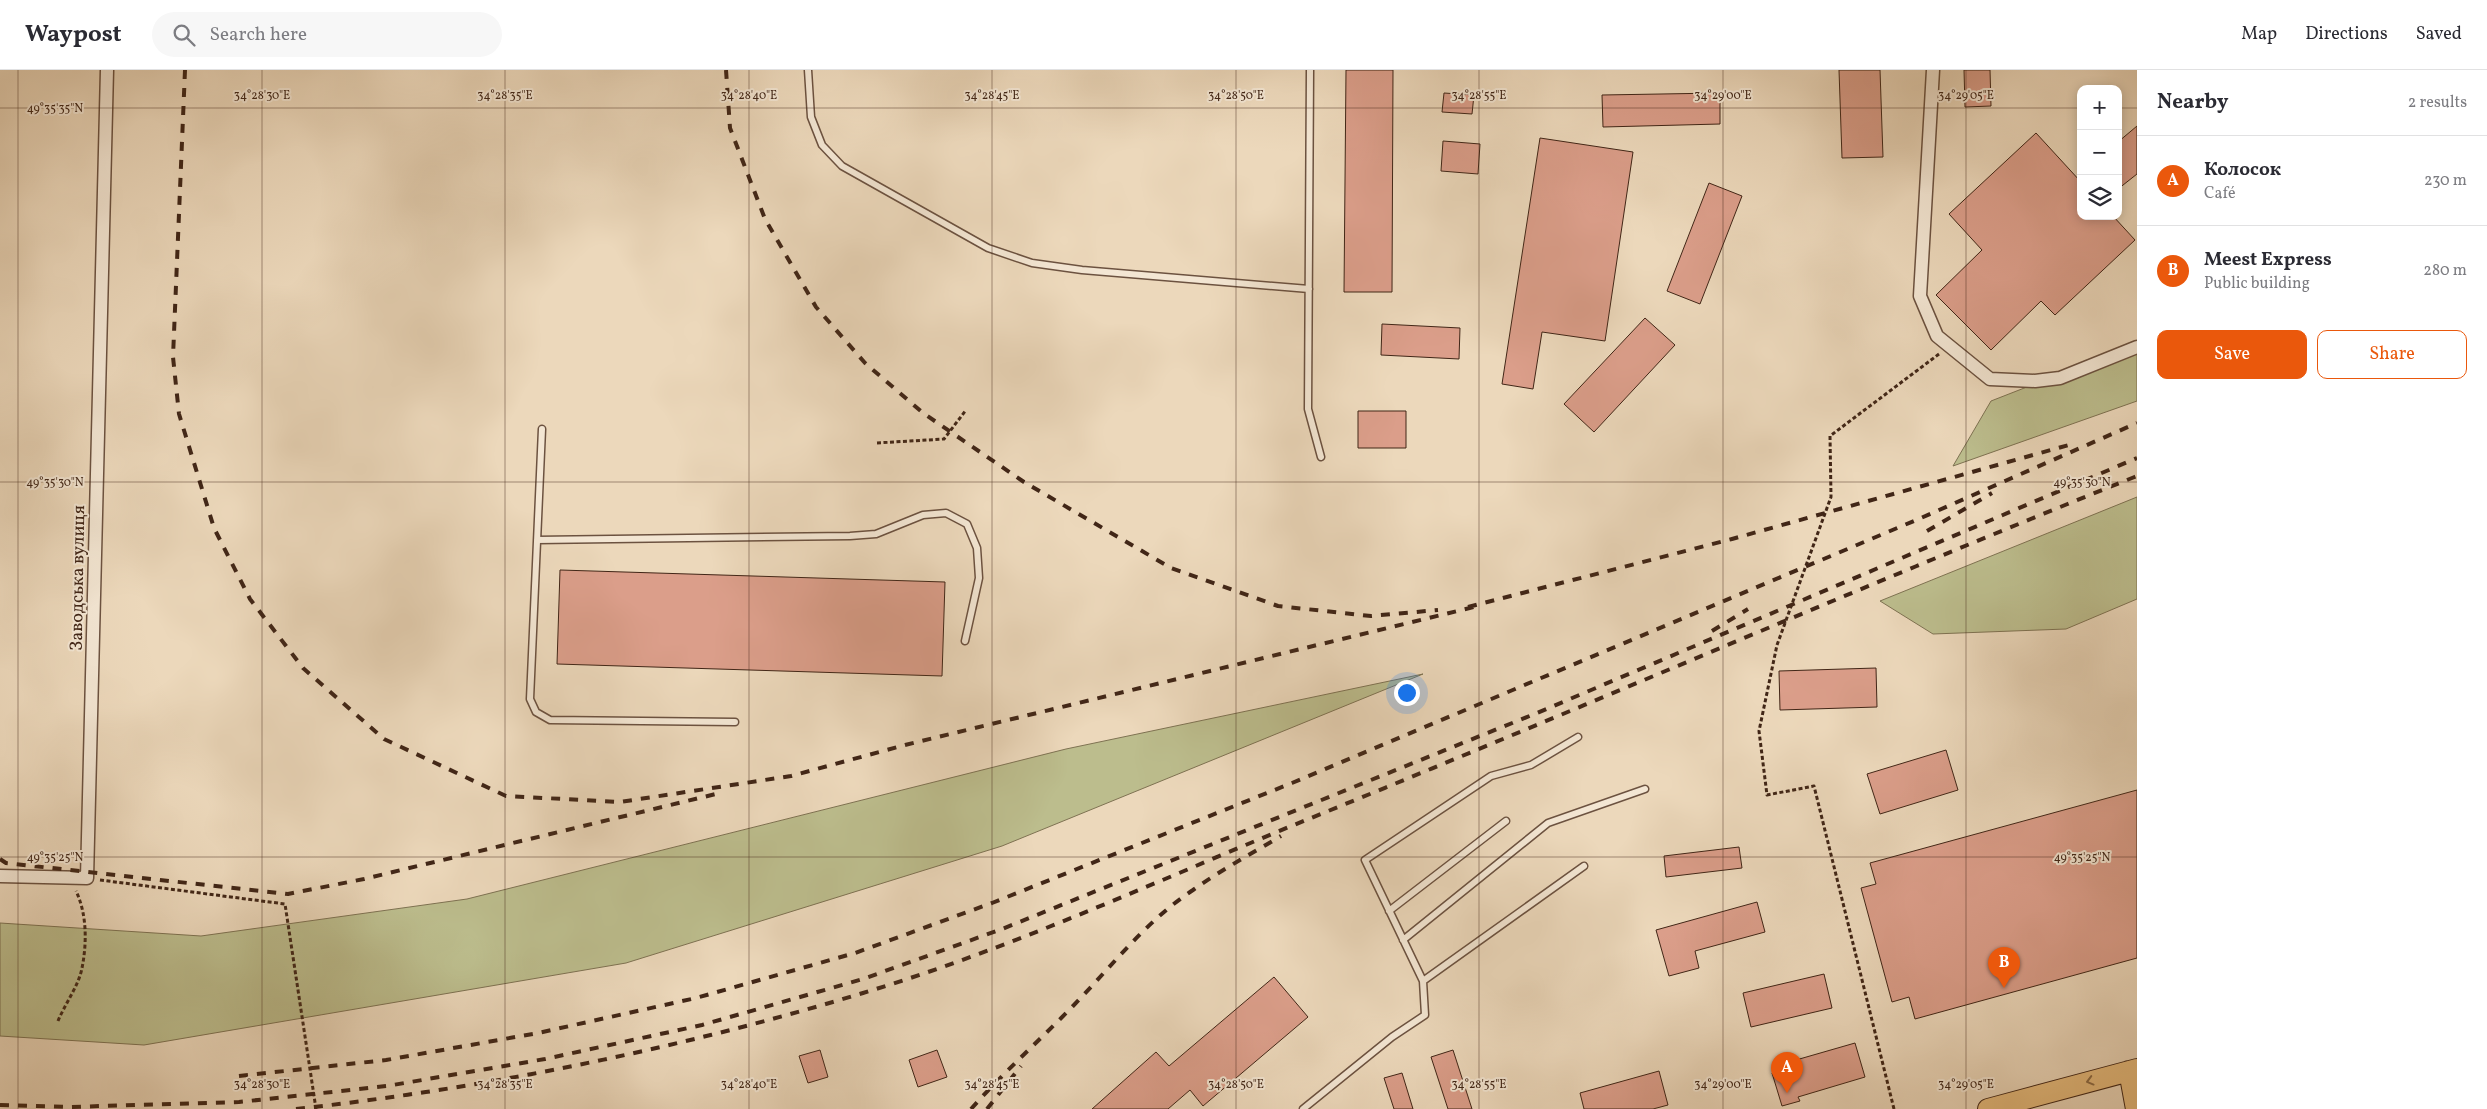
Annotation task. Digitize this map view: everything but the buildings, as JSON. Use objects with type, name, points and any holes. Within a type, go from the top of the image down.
[{"type":"main road","points":[[1988,1109],[2133,1070],[2136,1109]]},
{"type":"street","name":"Заводська вулиця","points":[[88,878],[107,70]]},
{"type":"street","points":[[1934,70],[1926,227],[1920,296],[1937,336],[1990,379],[2035,381],[2060,378],[2137,347]]},
{"type":"street","points":[[0,876],[88,878]]},
{"type":"lane","points":[[808,70],[811,117],[822,145],[842,166],[988,248],[1032,263],[1082,270],[1309,289]]},
{"type":"lane","points":[[1310,70],[1308,410],[1321,458]]},
{"type":"lane","points":[[542,429],[530,699],[536,712],[550,720],[735,722]]},
{"type":"lane","points":[[537,540],[850,536],[876,534],[923,516],[946,513],[967,524],[978,548],[978,578],[965,641]]},
{"type":"lane","points":[[1303,1109],[1392,1037],[1425,1015],[1423,981],[1365,860],[1491,776],[1531,765],[1578,737]]},
{"type":"lane","points":[[1403,940],[1548,823],[1645,789]]},
{"type":"lane","points":[[1389,910],[1506,821]]},
{"type":"lane","points":[[1423,981],[1584,866]]},
{"type":"path","points":[[1894,1109],[1814,786],[1766,795],[1759,731],[1776,645],[1831,497],[1830,436],[1949,346]]},
{"type":"path","points":[[877,443],[944,439],[966,410]]},
{"type":"path","points":[[88,878],[285,904],[316,1109]]},
{"type":"path","points":[[58,1021],[82,969],[86,930],[82,903],[70,879]]},
{"type":"green space","points":[[2137,344],[2137,401],[1953,466],[1991,401]]},
{"type":"green space","points":[[2137,497],[2137,599],[2066,629],[1933,634],[1880,601]]},
{"type":"green space","points":[[1423,674],[1002,846],[626,963],[144,1045],[0,1036],[0,923],[201,936],[467,899],[1066,749]]},
{"type":"railway","points":[[185,70],[173,357],[179,414],[214,528],[250,599],[303,668],[384,739],[506,796],[620,802],[791,776],[905,745],[1474,607]]},
{"type":"railway","points":[[726,70],[730,128],[765,219],[816,307],[865,363],[923,413],[1024,482],[1171,568],[1278,606],[1371,616],[1438,610]]},
{"type":"railway","points":[[239,1076],[386,1060],[538,1033],[696,998],[855,953],[992,903],[1292,783],[1921,518],[2137,423]]},
{"type":"railway","points":[[1468,607],[1732,539],[2076,443]]},
{"type":"railway","points":[[0,1105],[69,1107],[239,1102],[387,1086],[545,1059],[702,1025],[863,979],[1002,929],[1537,713],[2137,458]]},
{"type":"railway","points":[[296,1109],[440,1090],[511,1078],[653,1049],[793,1013],[920,975],[1089,911],[2137,476]]},
{"type":"railway","points":[[1927,531],[1992,493]]},
{"type":"railway","points":[[1712,631],[1748,609]]},
{"type":"railway","points":[[0,859],[6,863],[288,894],[364,879],[720,793]]},
{"type":"railway","points":[[971,1109],[1160,916],[1176,902],[1225,869],[1281,836]]},
{"type":"railway","points":[[987,1109],[1021,1066]]},
{"type":"place","name":"Meest Express","points":[[2004,988]]},
{"type":"place","name":"Колосок","points":[[1787,1093]]}]
